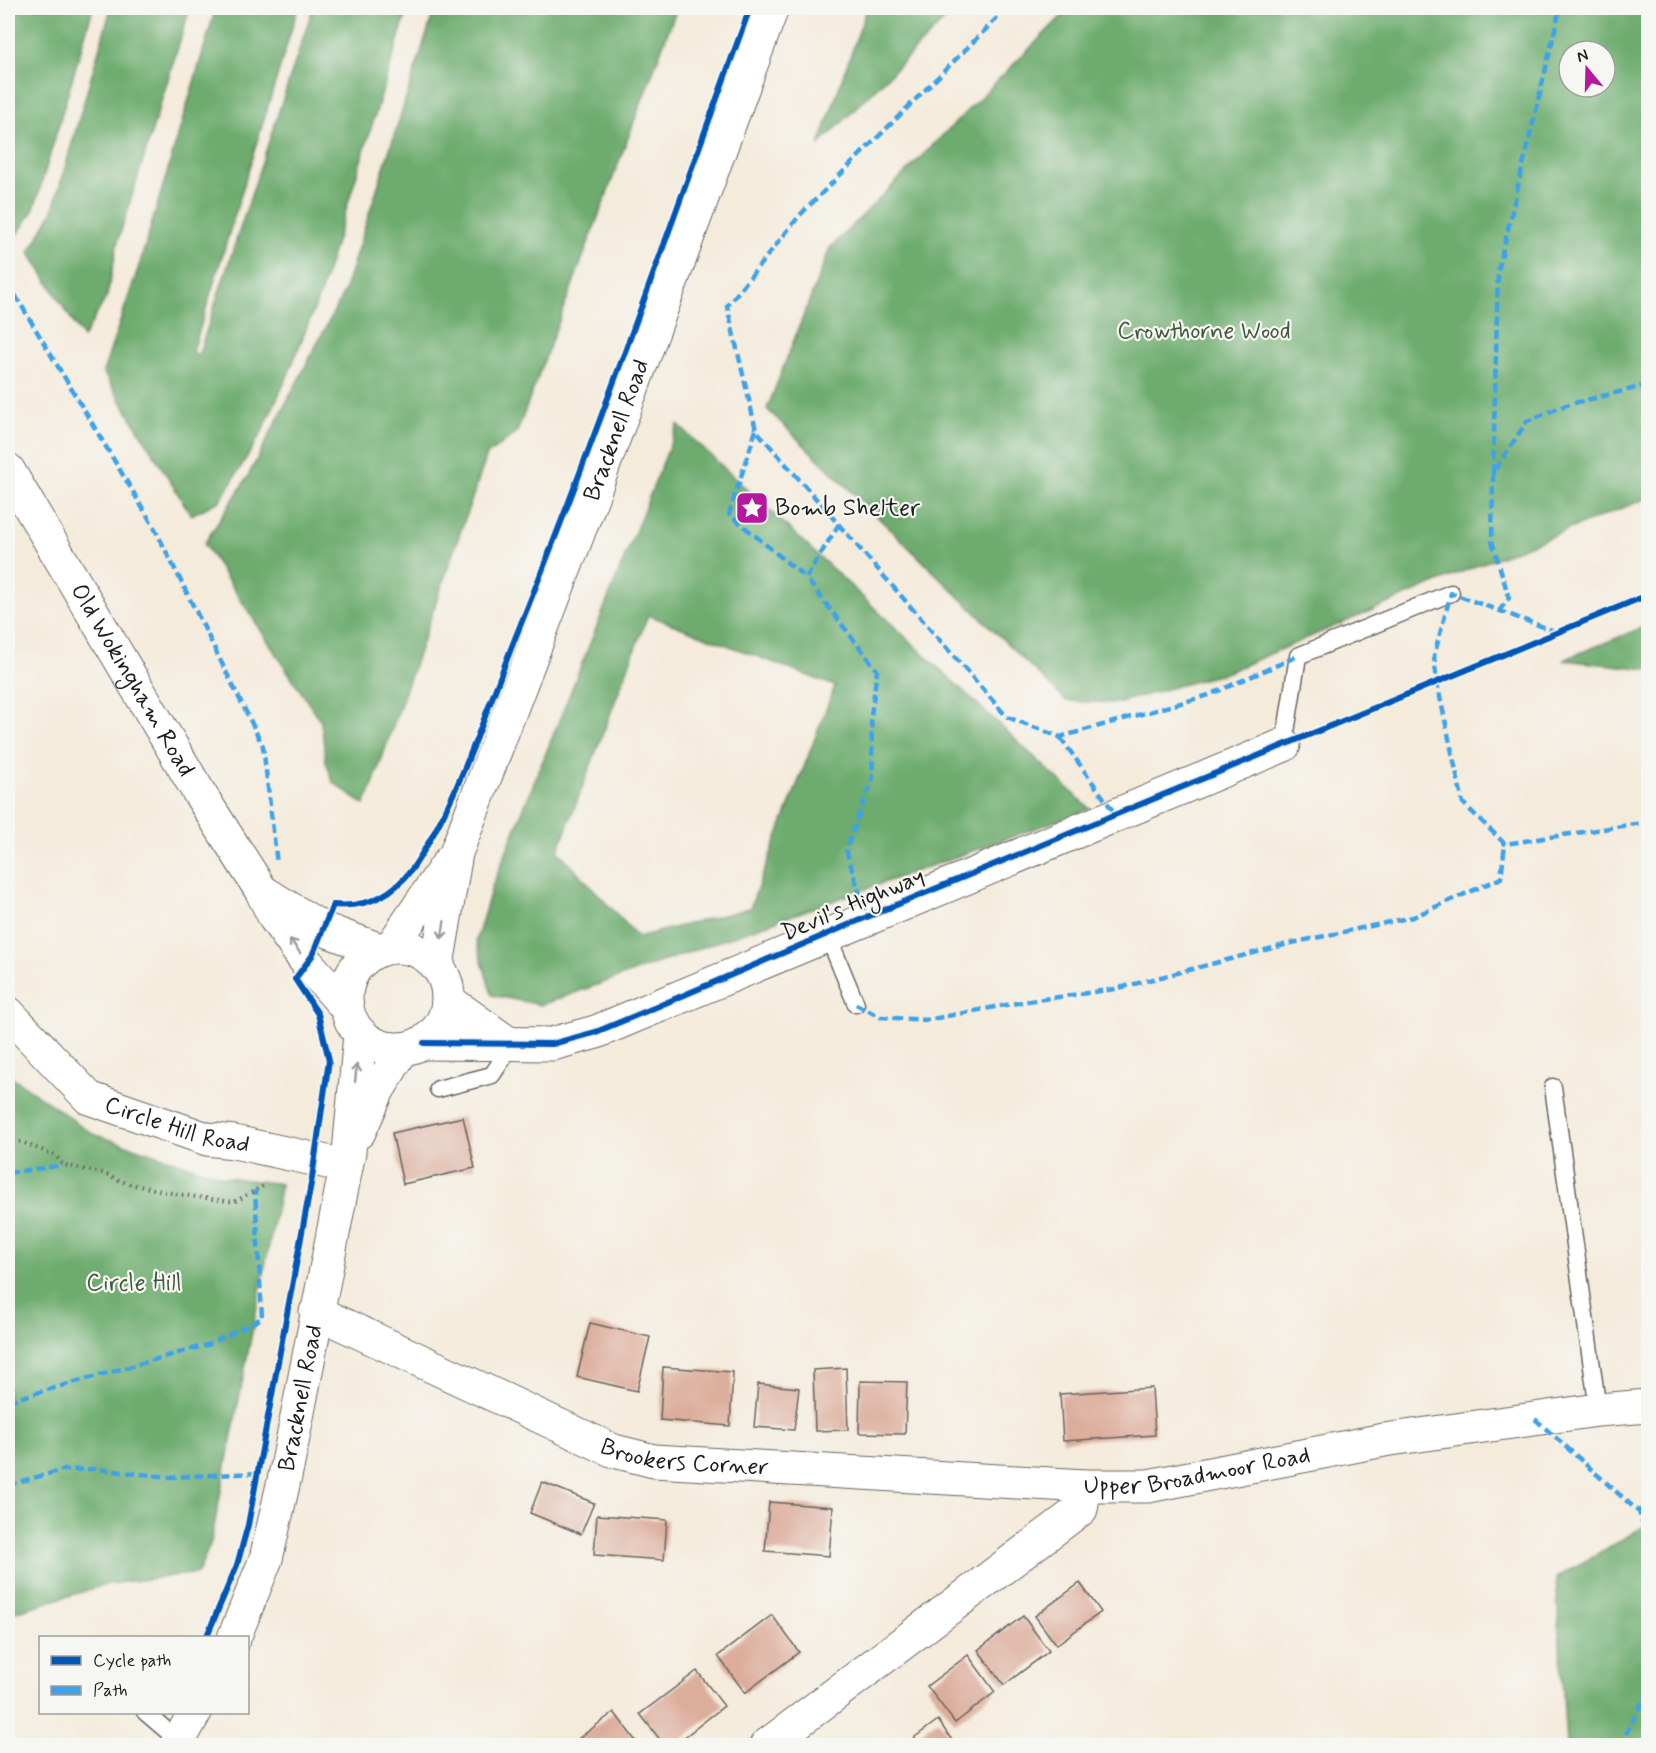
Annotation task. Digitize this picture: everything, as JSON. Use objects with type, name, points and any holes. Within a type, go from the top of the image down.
[{"type":"street","name":"Bracknell Road","points":[[437,965],[456,853],[596,486],[772,8]]},
{"type":"street","name":"Old Wokingham Road","points":[[8,470],[198,791],[261,890],[275,918],[353,1021]]},
{"type":"street","name":"Devil's Highway","points":[[413,1046],[552,1044],[596,1032],[828,936],[867,917],[1284,745]]},
{"type":"street","name":"Bracknell Road","points":[[386,948],[456,853]]},
{"type":"street","name":"Old Wokingham Road","points":[[261,890],[323,928],[386,948]]},
{"type":"street","points":[[386,948],[409,948],[425,954],[437,965],[448,988],[449,1001],[445,1018],[436,1032],[413,1046],[387,1049],[353,1021],[346,989],[352,972],[364,959],[386,948]]},
{"type":"street","points":[[449,1001],[508,1043]]},
{"type":"street","name":"Circle Hill Road","points":[[8,1013],[89,1098],[207,1139],[314,1158],[347,1159]]},
{"type":"street","name":"Bracknell Road","points":[[235,1636],[266,1559],[288,1463],[315,1312],[347,1159],[353,1021]]},
{"type":"street","name":"Bracknell Road","points":[[347,1159],[378,1090],[413,1046]]},
{"type":"street","name":"Brookers Corner","points":[[315,1312],[614,1451],[654,1461],[1085,1486]]},
{"type":"street","name":"Upper Broadmoor Road","points":[[766,1746],[1081,1509],[1085,1486],[1148,1486],[1384,1440],[1598,1410],[1648,1406]]},
{"type":"street","points":[[178,1743],[194,1714]]},
{"type":"lane","points":[[1284,745],[1298,656],[1451,593]]},
{"type":"lane","points":[[828,936],[856,1004]]},
{"type":"lane","points":[[438,1089],[492,1076],[502,1060],[508,1043]]},
{"type":"lane","points":[[1553,1087],[1598,1410]]},
{"type":"lane","points":[[146,1714],[178,1743]]},
{"type":"path","points":[[8,1137],[55,1155],[63,1165],[75,1169],[102,1173],[126,1183],[176,1194],[234,1202],[314,1158]]},
{"type":"green space","points":[[8,8],[93,8],[34,209],[18,234],[8,216]]},
{"type":"green space","points":[[111,8],[190,8],[118,241],[107,296],[83,338],[29,252],[52,213]]},
{"type":"green space","points":[[216,8],[298,8],[193,351],[198,356],[313,8],[408,8],[320,294],[287,377],[261,434],[220,501],[191,515],[103,372],[140,263]]},
{"type":"green space","points":[[435,8],[677,8],[517,432],[487,455],[364,805],[333,782],[326,762],[321,722],[204,544],[247,478],[344,292]]},
{"type":"green space","points":[[867,8],[957,8],[819,145]]},
{"type":"green space","name":"Crowthorne Wood","points":[[1070,8],[1648,8],[1648,498],[1478,565],[1228,672],[1117,703],[1066,701],[767,409],[830,248]]},
{"type":"green space","points":[[678,425],[1090,809],[541,1005],[492,995],[476,941],[492,887]],"holes":[[[648,615],[835,686],[750,908],[638,937],[558,851]]]},
{"type":"green space","points":[[1648,625],[1648,669],[1563,660]]},
{"type":"green space","name":"Circle Hill","points":[[8,1074],[93,1134],[224,1177],[281,1184],[211,1542],[198,1573],[108,1584],[8,1614]]},
{"type":"green space","points":[[1648,1524],[1648,1745],[1566,1745],[1556,1578]]},
{"type":"building","points":[[463,1117],[475,1168],[403,1184],[392,1133]]},
{"type":"building","points":[[590,1323],[650,1337],[637,1391],[577,1377]]},
{"type":"building","points":[[663,1367],[733,1372],[730,1426],[660,1420]]},
{"type":"building","points":[[846,1368],[848,1430],[815,1431],[813,1370]]},
{"type":"building","points":[[860,1381],[907,1382],[905,1434],[859,1433]]},
{"type":"building","points":[[758,1384],[799,1388],[794,1430],[754,1427]]},
{"type":"building","points":[[1152,1388],[1155,1435],[1063,1441],[1060,1394]]},
{"type":"building","points":[[542,1482],[594,1503],[581,1534],[530,1513]]},
{"type":"building","points":[[769,1502],[833,1507],[829,1556],[765,1551]]},
{"type":"building","points":[[597,1515],[667,1520],[664,1560],[594,1555]]},
{"type":"building","points":[[1080,1583],[1101,1612],[1056,1645],[1035,1616]]},
{"type":"building","points":[[772,1615],[799,1652],[745,1693],[718,1656]]},
{"type":"building","points":[[1023,1616],[1049,1651],[1004,1685],[978,1650]]},
{"type":"building","points":[[968,1655],[995,1692],[955,1723],[927,1686]]},
{"type":"building","points":[[697,1671],[724,1706],[673,1746],[665,1746],[640,1714]]},
{"type":"building","points":[[614,1712],[638,1744],[583,1746],[578,1739]]},
{"type":"building","points":[[938,1720],[956,1746],[903,1746]]},
{"type":"marked path","points":[[1007,8],[800,215],[727,306],[756,430],[1007,717],[1060,737],[1209,695],[1298,656]]},
{"type":"marked path","points":[[1493,473],[1498,271],[1560,8]]},
{"type":"marked path","points":[[8,283],[154,527],[263,746],[277,864]]},
{"type":"marked path","points":[[1499,611],[1509,598],[1492,541],[1493,473],[1527,421],[1566,405],[1648,385]]},
{"type":"marked path","points":[[756,430],[729,514],[806,578]]},
{"type":"marked path","points":[[839,524],[806,578],[877,670],[871,716],[873,777],[846,850],[867,917]]},
{"type":"marked path","points":[[1557,632],[1451,593],[1434,656],[1437,683],[1463,803],[1505,844],[1648,822]]},
{"type":"marked path","points":[[1060,737],[1116,815]]},
{"type":"marked path","points":[[856,1004],[880,1017],[926,1020],[1022,1002],[1115,989],[1292,943],[1413,917],[1501,878],[1505,844]]},
{"type":"marked path","points":[[8,1173],[63,1165]]},
{"type":"marked path","points":[[8,1401],[210,1344],[262,1318],[255,1190]]},
{"type":"marked path","points":[[1535,1419],[1639,1512],[1648,1542]]},
{"type":"marked path","points":[[8,1485],[62,1470],[96,1469],[169,1477],[258,1473]]},
{"type":"marked path","points":[[1639,1512],[1648,1502]]},
{"type":"marked path","points":[[1619,1746],[1648,1692]]},
{"type":"cycle path","points":[[207,1636],[237,1565],[248,1525],[312,1178],[329,1060],[318,1014],[295,979],[312,956],[333,905],[367,902],[396,886],[412,869],[428,844],[457,787],[577,480],[750,8]]},
{"type":"cycle path","points":[[424,1043],[552,1044],[596,1032],[867,917],[1648,595]]},
{"type":"place","name":"Bomb Shelter","points":[[752,508]]}]
